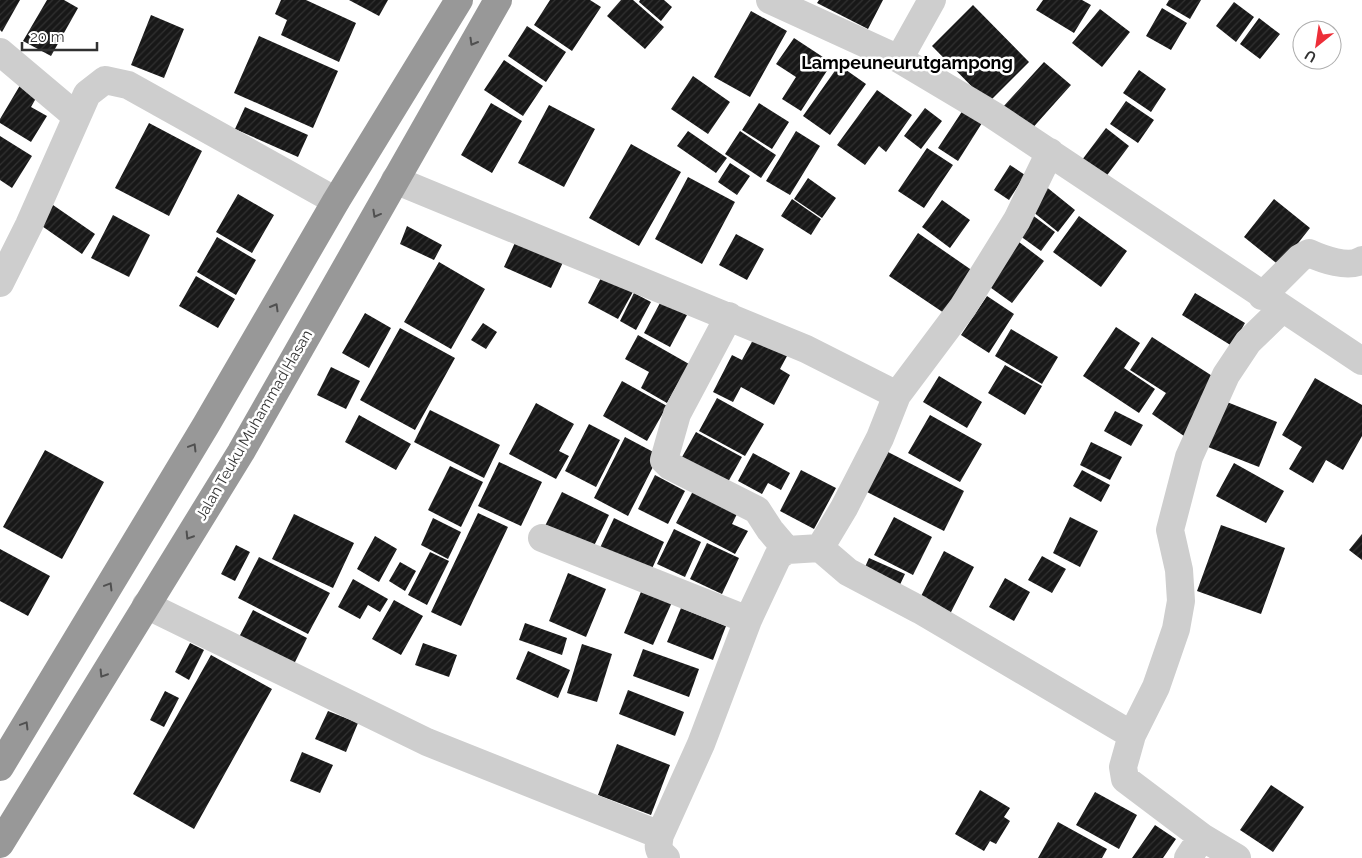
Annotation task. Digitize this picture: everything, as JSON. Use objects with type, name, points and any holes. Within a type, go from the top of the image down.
[{"type":"highway","points":[[0,767],[206,425],[336,202],[459,0]]},
{"type":"highway","name":"Jalan Teuku Muhammad Hasan","points":[[0,844],[241,452],[498,0]]},
{"type":"street","points":[[770,0],[899,59],[1050,152],[1362,361]]},
{"type":"street","points":[[899,59],[932,0]]},
{"type":"street","points":[[0,52],[76,116]]},
{"type":"street","points":[[0,283],[29,225],[87,94],[105,80],[128,84],[336,202]]},
{"type":"street","points":[[820,548],[844,508],[880,438],[897,395],[963,307],[1017,220],[1050,152]]},
{"type":"street","points":[[395,180],[729,316],[806,349],[897,395]]},
{"type":"street","points":[[1237,858],[1195,848],[1126,779],[1123,766],[1132,735],[1156,687],[1176,629],[1180,601],[1179,570],[1170,530],[1189,457],[1226,375],[1300,258],[1309,254],[1327,261],[1358,263],[1362,260]]},
{"type":"street","points":[[729,316],[677,414],[664,460],[670,466],[758,510],[770,530],[787,550]]},
{"type":"street","points":[[542,538],[748,620]]},
{"type":"street","points":[[146,605],[427,742],[657,849],[701,744],[748,620],[778,556],[787,550],[820,548],[848,572],[920,610],[1132,735]]},
{"type":"building","points":[[0,0],[20,0],[2,32],[0,30]]},
{"type":"building","points":[[47,0],[64,0],[78,8],[51,56],[23,41]]},
{"type":"building","points":[[281,0],[306,0],[356,23],[339,62],[281,35],[287,20],[275,14]]},
{"type":"building","points":[[349,0],[388,0],[379,16]]},
{"type":"building","points":[[550,0],[590,0],[601,7],[572,51],[534,25]]},
{"type":"building","points":[[621,0],[633,0],[664,27],[645,49],[607,16]]},
{"type":"building","points":[[640,0],[664,0],[672,7],[661,21],[639,2]]},
{"type":"building","points":[[819,0],[883,0],[868,29],[817,3]]},
{"type":"building","points":[[1043,0],[1082,0],[1091,5],[1074,33],[1036,10]]},
{"type":"building","points":[[1169,0],[1201,0],[1190,19],[1166,5]]},
{"type":"building","points":[[1234,2],[1254,17],[1236,42],[1216,26]]},
{"type":"building","points":[[973,5],[1029,62],[988,103],[932,46]]},
{"type":"building","points":[[1162,8],[1187,23],[1171,50],[1146,36]]},
{"type":"building","points":[[1100,9],[1130,32],[1102,67],[1072,43]]},
{"type":"building","points":[[751,11],[787,31],[750,97],[714,77]]},
{"type":"building","points":[[151,15],[184,29],[164,78],[131,65]]},
{"type":"building","points":[[1259,18],[1280,34],[1260,59],[1240,44]]},
{"type":"building","points":[[527,26],[566,52],[546,82],[508,56]]},
{"type":"building","points":[[259,36],[338,71],[313,128],[234,93]]},
{"type":"building","points":[[794,38],[832,63],[801,111],[782,99],[796,77],[776,64]]},
{"type":"building","points":[[504,60],[543,86],[523,116],[484,90]]},
{"type":"building","points":[[1044,62],[1071,85],[1029,132],[1002,108]]},
{"type":"building","points":[[839,65],[866,84],[830,135],[803,116]]},
{"type":"building","points":[[1139,70],[1166,89],[1151,112],[1123,93]]},
{"type":"building","points":[[693,76],[730,102],[708,134],[671,109]]},
{"type":"building","points":[[22,82],[39,93],[31,107],[47,116],[31,142],[0,123],[0,119]]},
{"type":"building","points":[[877,90],[912,115],[886,152],[879,146],[865,165],[837,145]]},
{"type":"building","points":[[1126,101],[1154,120],[1138,143],[1110,124]]},
{"type":"building","points":[[491,103],[522,121],[492,173],[461,155]]},
{"type":"building","points":[[759,103],[789,122],[772,149],[742,130]]},
{"type":"building","points":[[549,105],[595,129],[564,187],[518,163]]},
{"type":"building","points":[[245,107],[308,135],[298,157],[235,129]]},
{"type":"building","points":[[925,108],[942,121],[921,149],[904,136]]},
{"type":"building","points":[[963,110],[982,123],[958,161],[938,148]]},
{"type":"building","points":[[149,123],[202,151],[169,216],[115,188]]},
{"type":"building","points":[[1106,128],[1129,146],[1105,178],[1082,160]]},
{"type":"building","points":[[688,131],[727,158],[716,173],[677,146]]},
{"type":"building","points":[[740,131],[776,155],[761,178],[725,154]]},
{"type":"building","points":[[796,131],[820,146],[790,195],[766,181]]},
{"type":"building","points":[[0,136],[32,156],[12,188],[0,180]]},
{"type":"building","points":[[631,144],[681,172],[639,246],[589,218]]},
{"type":"building","points":[[927,148],[953,165],[924,208],[898,191]]},
{"type":"building","points":[[730,163],[750,176],[737,195],[718,182]]},
{"type":"building","points":[[1010,165],[1025,175],[1009,200],[994,190]]},
{"type":"building","points":[[688,177],[735,202],[702,264],[655,239]]},
{"type":"building","points":[[808,178],[836,198],[822,218],[794,199]]},
{"type":"building","points":[[1044,185],[1075,210],[1058,232],[1027,207]]},
{"type":"building","points":[[238,194],[274,215],[252,253],[216,232]]},
{"type":"building","points":[[792,199],[821,219],[811,235],[781,216]]},
{"type":"building","points":[[1274,199],[1310,228],[1280,266],[1244,237]]},
{"type":"building","points":[[942,200],[970,220],[950,248],[922,227]]},
{"type":"building","points":[[53,205],[95,234],[82,254],[39,224]]},
{"type":"building","points":[[1027,211],[1055,232],[1041,251],[1012,230]]},
{"type":"building","points":[[113,215],[150,235],[129,277],[91,258]]},
{"type":"building","points":[[1079,216],[1127,251],[1101,287],[1053,252]]},
{"type":"building","points":[[407,226],[442,245],[434,260],[400,244]]},
{"type":"building","points":[[918,233],[973,271],[944,313],[889,276]]},
{"type":"building","points":[[736,234],[764,249],[747,280],[719,265]]},
{"type":"building","points":[[518,236],[565,258],[551,288],[504,267]]},
{"type":"building","points":[[217,237],[256,260],[236,295],[197,272]]},
{"type":"building","points":[[1019,242],[1044,261],[1012,303],[987,285]]},
{"type":"building","points":[[439,262],[485,289],[451,349],[404,322]]},
{"type":"building","points":[[603,274],[634,290],[618,319],[588,303]]},
{"type":"building","points":[[196,276],[235,299],[218,328],[179,306]]},
{"type":"building","points":[[634,293],[651,302],[636,330],[620,321]]},
{"type":"building","points":[[1195,293],[1245,323],[1232,346],[1182,315]]},
{"type":"building","points":[[987,296],[1014,314],[989,353],[961,335]]},
{"type":"building","points":[[661,301],[687,315],[670,347],[644,333]]},
{"type":"building","points":[[365,313],[391,328],[369,368],[342,353]]},
{"type":"building","points":[[483,323],[497,332],[486,349],[471,340]]},
{"type":"building","points":[[1116,327],[1140,343],[1124,368],[1155,389],[1139,413],[1083,376]]},
{"type":"building","points":[[400,328],[455,358],[415,430],[360,400]]},
{"type":"building","points":[[1011,329],[1058,357],[1042,384],[995,356]]},
{"type":"building","points":[[638,335],[689,364],[667,403],[641,388],[649,372],[625,359]]},
{"type":"building","points":[[1152,337],[1220,381],[1184,436],[1152,414],[1166,393],[1130,370]]},
{"type":"building","points":[[754,338],[787,356],[780,369],[790,375],[774,405],[741,387],[733,402],[713,392],[732,355],[742,360]]},
{"type":"building","points":[[1005,365],[1042,386],[1025,415],[988,393]]},
{"type":"building","points":[[331,367],[360,381],[346,409],[317,395]]},
{"type":"building","points":[[939,376],[982,402],[967,428],[923,402]]},
{"type":"building","points":[[1315,378],[1362,405],[1362,436],[1343,470],[1326,460],[1313,483],[1289,469],[1302,447],[1282,435]]},
{"type":"building","points":[[622,381],[667,406],[647,441],[603,416]]},
{"type":"building","points":[[717,398],[764,424],[745,456],[699,431]]},
{"type":"building","points":[[1227,402],[1277,422],[1259,467],[1208,447]]},
{"type":"building","points":[[536,403],[574,424],[559,451],[569,456],[556,479],[509,454]]},
{"type":"building","points":[[430,410],[500,445],[484,478],[414,442]]},
{"type":"building","points":[[1115,411],[1143,425],[1131,446],[1104,431]]},
{"type":"building","points":[[359,415],[411,444],[396,470],[345,442]]},
{"type":"building","points":[[930,415],[982,444],[960,482],[908,453]]},
{"type":"building","points":[[589,424],[620,440],[596,487],[565,471]]},
{"type":"building","points":[[696,432],[742,457],[723,491],[677,466]]},
{"type":"building","points":[[625,437],[659,455],[628,516],[594,498]]},
{"type":"building","points":[[1091,442],[1122,457],[1110,480],[1080,465]]},
{"type":"building","points":[[45,450],[104,482],[62,559],[3,527]]},
{"type":"building","points":[[888,452],[964,491],[944,531],[867,492]]},
{"type":"building","points":[[753,453],[790,473],[781,490],[768,483],[762,494],[738,481]]},
{"type":"building","points":[[499,462],[542,482],[521,526],[478,506]]},
{"type":"building","points":[[1234,463],[1284,491],[1266,523],[1216,496]]},
{"type":"building","points":[[450,466],[483,482],[461,527],[428,510]]},
{"type":"building","points":[[801,470],[836,488],[814,529],[780,511]]},
{"type":"building","points":[[1082,470],[1110,485],[1101,502],[1073,486]]},
{"type":"building","points":[[655,475],[685,491],[668,524],[638,509]]},
{"type":"building","points":[[693,491],[737,514],[732,524],[748,531],[735,554],[676,523]]},
{"type":"building","points":[[562,492],[609,515],[592,550],[544,528]]},
{"type":"building","points":[[478,513],[508,527],[461,626],[431,612]]},
{"type":"building","points":[[294,514],[354,543],[333,588],[272,559]]},
{"type":"building","points":[[894,517],[932,537],[913,575],[874,555]]},
{"type":"building","points":[[1070,517],[1098,531],[1080,567],[1053,553]]},
{"type":"building","points":[[433,518],[461,532],[448,559],[421,545]]},
{"type":"building","points":[[614,518],[664,542],[650,573],[599,550]]},
{"type":"building","points":[[1221,525],[1285,548],[1261,614],[1197,591]]},
{"type":"building","points":[[674,529],[701,542],[685,577],[657,564]]},
{"type":"building","points":[[1362,534],[1362,560],[1349,550]]},
{"type":"building","points":[[375,536],[397,549],[379,582],[357,569]]},
{"type":"building","points":[[707,543],[739,558],[722,594],[690,579]]},
{"type":"building","points":[[236,545],[250,552],[235,581],[221,574]]},
{"type":"building","points":[[0,549],[50,576],[28,616],[0,601]]},
{"type":"building","points":[[944,551],[974,567],[949,616],[919,600]]},
{"type":"building","points":[[430,552],[449,561],[427,605],[408,595]]},
{"type":"building","points":[[1042,556],[1066,569],[1052,593],[1028,580]]},
{"type":"building","points":[[259,557],[330,593],[308,634],[238,598]]},
{"type":"building","points":[[869,558],[905,574],[897,591],[862,574]]},
{"type":"building","points":[[400,562],[416,571],[405,591],[389,581]]},
{"type":"building","points":[[568,573],[606,589],[586,637],[549,621]]},
{"type":"building","points":[[1005,578],[1030,592],[1014,621],[989,607]]},
{"type":"building","points":[[353,579],[388,599],[380,612],[368,605],[360,619],[338,607]]},
{"type":"building","points":[[643,587],[673,600],[653,645],[624,633]]},
{"type":"building","points":[[394,600],[423,616],[401,655],[372,639]]},
{"type":"building","points":[[681,608],[726,626],[713,660],[667,642]]},
{"type":"building","points":[[253,610],[307,638],[291,670],[237,641]]},
{"type":"building","points":[[525,623],[567,638],[562,655],[519,640]]},
{"type":"building","points":[[190,643],[204,650],[189,680],[175,672]]},
{"type":"building","points":[[423,643],[457,655],[449,677],[415,665]]},
{"type":"building","points":[[582,644],[612,654],[597,702],[567,693]]},
{"type":"building","points":[[643,649],[699,669],[689,697],[633,676]]},
{"type":"building","points":[[528,651],[570,670],[558,698],[516,679]]},
{"type":"building","points":[[211,655],[272,689],[194,829],[133,794]]},
{"type":"building","points":[[628,690],[684,712],[675,736],[619,714]]},
{"type":"building","points":[[165,691],[179,698],[164,727],[150,720]]},
{"type":"building","points":[[328,711],[358,723],[346,752],[315,739]]},
{"type":"building","points":[[617,744],[670,765],[651,815],[598,795]]},
{"type":"building","points":[[302,752],[333,765],[320,793],[290,781]]},
{"type":"building","points":[[1271,785],[1304,807],[1273,852],[1240,830]]},
{"type":"building","points":[[980,790],[1010,808],[1004,817],[1010,821],[996,844],[990,841],[984,851],[955,834]]},
{"type":"building","points":[[1095,792],[1137,815],[1119,849],[1076,825]]},
{"type":"building","points":[[1058,822],[1107,849],[1102,858],[1038,858]]},
{"type":"building","points":[[1155,825],[1176,839],[1163,858],[1132,858]]},
{"type":"district","name":"Lampeuneurutgampong","points":[[907,63]]}]
